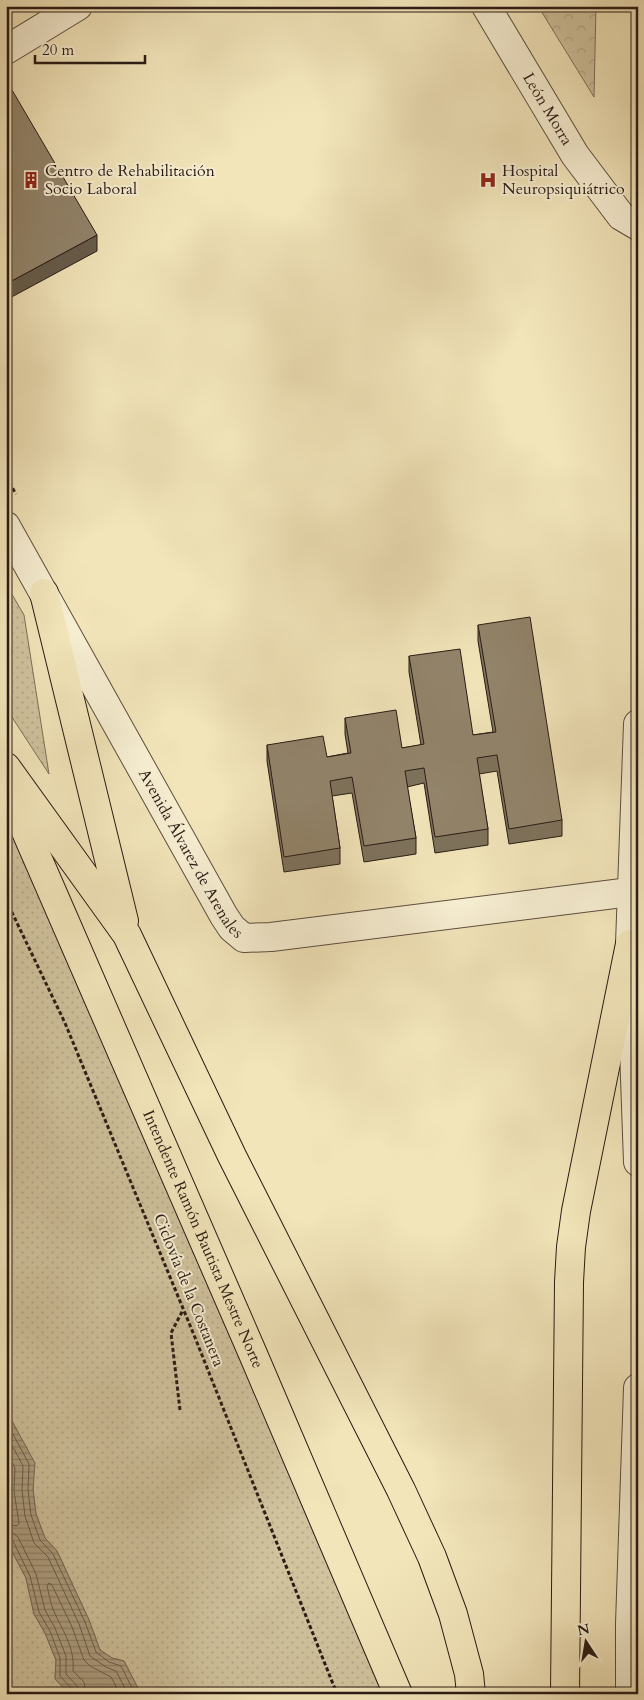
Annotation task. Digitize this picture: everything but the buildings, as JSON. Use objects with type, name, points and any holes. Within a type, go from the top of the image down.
[{"type":"main road","points":[[44,593],[127,935]]},
{"type":"main road","points":[[6,767],[127,935],[232,1156],[397,1482],[432,1556],[453,1614],[470,1684]]},
{"type":"main road","name":"Intendente Ramón Bautista Mestre Norte","points":[[6,786],[246,1336],[398,1694]]},
{"type":"main road","points":[[565,1694],[569,1282],[571,1247],[576,1211],[630,944]]},
{"type":"street","points":[[6,50],[78,6]]},
{"type":"street","name":"León Morra","points":[[486,6],[575,155],[621,216],[638,226]]},
{"type":"street","name":"Avenida Álvarez de Arenales","points":[[6,526],[224,916],[232,928],[244,938],[271,937],[635,891]]},
{"type":"street","points":[[638,724],[635,891],[630,944],[638,1162]]},
{"type":"street","points":[[630,1694],[638,1388]]},
{"type":"path","name":"Ciclovía de la Costanera","points":[[6,900],[65,1023],[184,1309],[337,1694]]},
{"type":"path","points":[[180,1410],[171,1333],[184,1309]]},
{"type":"green space","points":[[538,6],[596,6],[594,97]]},
{"type":"green space","points":[[6,584],[24,615],[49,774],[6,708]]},
{"type":"green space","points":[[6,786],[398,1694],[141,1694],[124,1661],[112,1658],[100,1650],[89,1620],[57,1551],[45,1538],[36,1514],[33,1490],[34,1463],[6,1410]]},
{"type":"green space","points":[[6,1540],[26,1578],[34,1614],[45,1633],[56,1660],[55,1678],[69,1694],[6,1694]]},
{"type":"water","points":[[6,1410],[35,1463],[33,1490],[36,1514],[45,1538],[57,1551],[89,1620],[100,1650],[112,1658],[124,1661],[141,1694],[69,1694],[55,1679],[56,1660],[45,1633],[34,1614],[26,1578],[6,1540]]},
{"type":"place","name":"Centro de Rehabilitación Socio Laboral","points":[[31,180]]},
{"type":"place","name":"Hospital Neuropsiquiátrico","points":[[488,180]]}]
